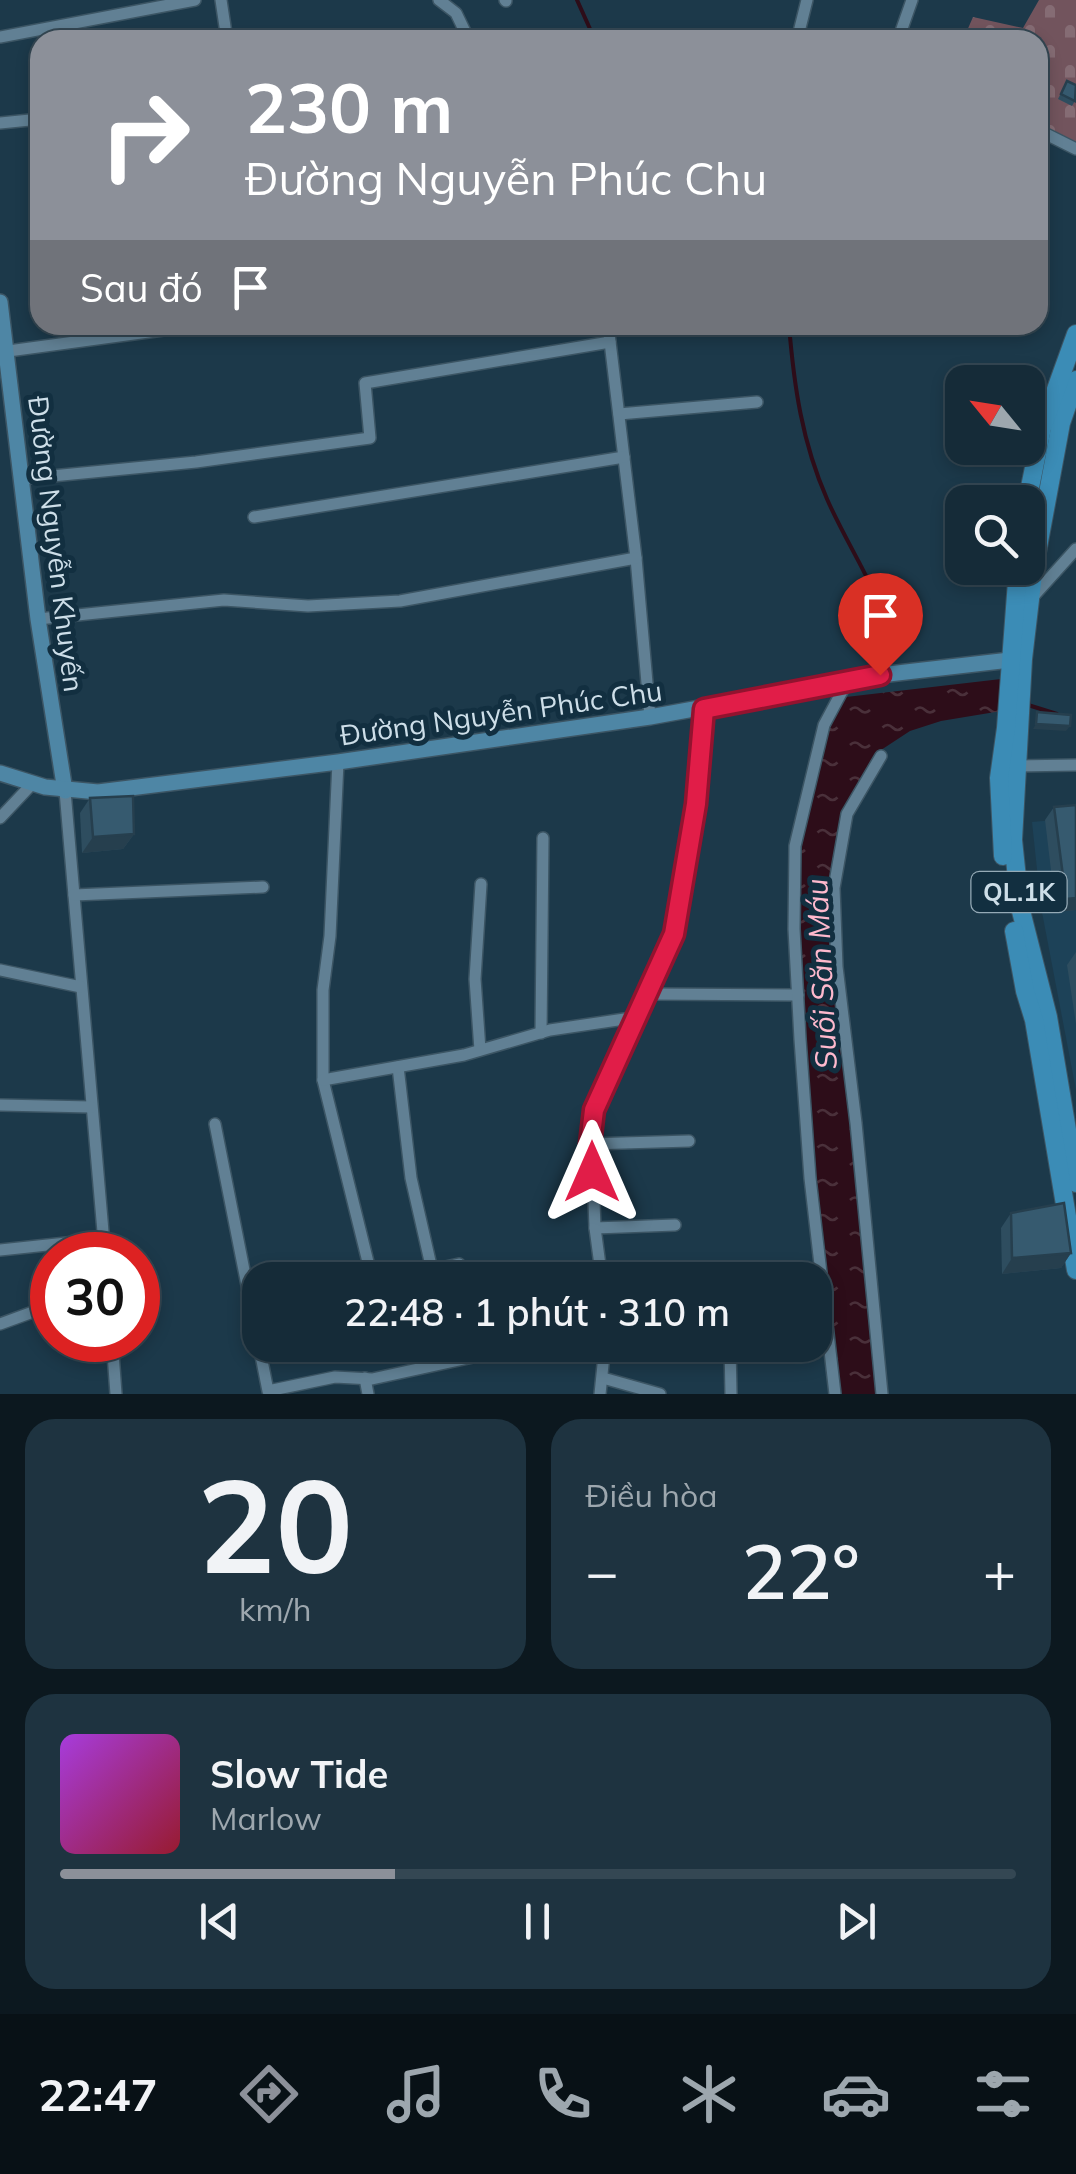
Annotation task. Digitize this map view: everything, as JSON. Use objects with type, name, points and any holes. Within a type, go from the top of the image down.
[{"type":"main road","points":[[1030,485],[1042,428],[1076,334]]},
{"type":"main road","name":"QL.1K","points":[[1015,660],[1030,600],[1048,482],[1061,423],[1076,380]]},
{"type":"main road","name":"QL.1K","points":[[1017,585],[1013,840],[1076,1270]]},
{"type":"main road","name":"QL.1K","points":[[1014,728],[999,778],[999,820],[1012,918],[1076,1183]]},
{"type":"street","points":[[32,30],[194,0]]},
{"type":"street","points":[[220,0],[225,30]]},
{"type":"street","points":[[439,0],[456,14],[464,30]]},
{"type":"street","points":[[800,30],[808,0]]},
{"type":"street","points":[[902,30],[912,0]]},
{"type":"street","points":[[0,36],[30,30]]},
{"type":"street","points":[[0,123],[30,120]]},
{"type":"street","points":[[1048,135],[1076,149]]},
{"type":"street","name":"Đường Nguyễn Khuyến","points":[[0,302],[38,619],[65,791]]},
{"type":"street","points":[[3,352],[127,335]]},
{"type":"street","points":[[609,335],[636,558],[650,718]]},
{"type":"street","points":[[21,479],[196,462],[370,438],[365,383],[610,342]]},
{"type":"street","points":[[620,414],[757,402]]},
{"type":"street","points":[[254,518],[624,458]]},
{"type":"street","points":[[1030,600],[1076,550]]},
{"type":"street","points":[[38,619],[224,600],[308,606],[400,601],[636,558]]},
{"type":"street","name":"Đường Nguyễn Phúc Chu","points":[[0,773],[65,791],[98,792],[650,718],[935,666],[1015,660]]},
{"type":"street","points":[[835,1394],[810,1178],[798,996],[795,846],[824,725],[847,682]]},
{"type":"street","points":[[599,1262],[590,1144],[594,1110],[668,950],[680,904],[696,804],[704,709]]},
{"type":"street","points":[[881,756],[846,814],[834,888],[838,967],[882,1394]]},
{"type":"street","points":[[338,762],[330,936],[323,990],[324,1080],[368,1262]]},
{"type":"street","points":[[1016,766],[1076,765]]},
{"type":"street","points":[[0,818],[32,784]]},
{"type":"street","points":[[65,791],[103,1232]]},
{"type":"street","points":[[541,1032],[542,838]]},
{"type":"street","points":[[480,1050],[475,978],[481,884]]},
{"type":"street","points":[[74,895],[263,887]]},
{"type":"street","points":[[0,970],[80,987]]},
{"type":"street","points":[[650,994],[798,996]]},
{"type":"street","points":[[324,1080],[480,1050],[541,1032],[638,1017]]},
{"type":"street","points":[[398,1067],[412,1178],[430,1262]]},
{"type":"street","points":[[0,1106],[91,1107]]},
{"type":"street","points":[[215,1124],[268,1391],[335,1377],[365,1378],[429,1362]]},
{"type":"street","points":[[590,1144],[689,1140]]},
{"type":"street","points":[[594,1228],[675,1226]]},
{"type":"street","points":[[0,1250],[30,1247]]},
{"type":"street","points":[[0,1324],[30,1313]]},
{"type":"street","points":[[114,1362],[116,1394]]},
{"type":"street","points":[[600,1394],[604,1362]]},
{"type":"street","points":[[730,1362],[731,1394]]},
{"type":"street","points":[[365,1378],[368,1394]]},
{"type":"street","points":[[604,1378],[660,1394]]},
{"type":"shaded area","points":[[1076,818],[1076,1090],[1041,907],[1032,822]]},
{"type":"green space","points":[[1039,0],[1076,0],[1076,143],[1048,130],[1048,30],[967,30],[973,17],[1023,28]]},
{"type":"water","name":"Suối Săn Máu","points":[[1029,679],[1031,706],[941,721],[910,731],[878,752],[842,813],[829,888],[877,1394],[840,1394],[832,1324],[832,1262],[825,1262],[815,1175],[799,929],[800,848],[829,728],[846,697]]},
{"type":"building","points":[[1067,81],[1076,85],[1075,101],[1061,94]]},
{"type":"building","points":[[1037,712],[1071,715],[1070,726],[1036,724]]},
{"type":"building","points":[[133,796],[134,834],[93,837],[90,798]]},
{"type":"building","points":[[1076,805],[1076,898],[1066,899],[1054,807]]},
{"type":"building","points":[[1064,1203],[1071,1253],[1012,1258],[1011,1213]]},
{"type":"waterway","name":"Suối Săn Máu","points":[[577,0],[590,30]]},
{"type":"waterway","name":"Suối Săn Máu","points":[[790,335],[811,456],[891,639]]},
{"type":"waterway","points":[[1028,705],[1057,714]]},
{"type":"route","points":[[592,1172],[594,1110],[674,934],[696,804],[704,709],[880,675]]}]
